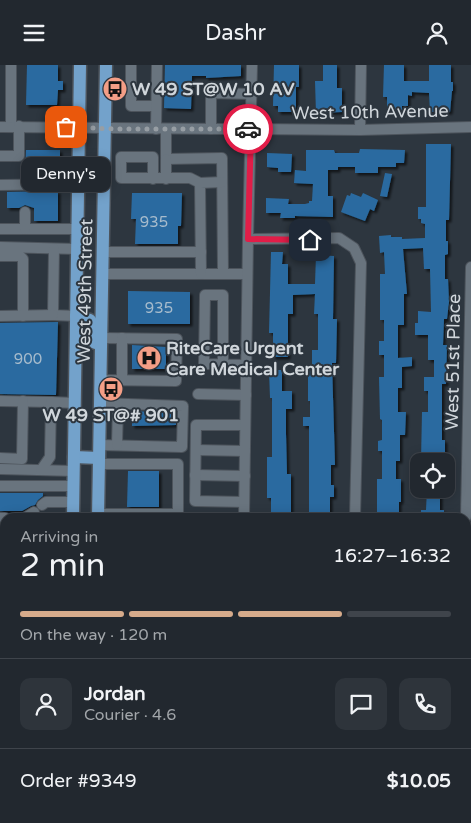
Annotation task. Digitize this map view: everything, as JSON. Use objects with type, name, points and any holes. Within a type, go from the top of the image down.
[{"type":"main road","name":"West 49th Street","points":[[73,513],[80,65]]},
{"type":"main road","name":"West 49th Street","points":[[98,513],[106,65]]},
{"type":"main road","points":[[76,316],[86,317],[92,324],[100,377]]},
{"type":"main road","points":[[74,465],[99,456]]},
{"type":"street","points":[[0,156],[18,156],[10,126],[10,65]]},
{"type":"street","points":[[131,65],[131,106],[156,106]]},
{"type":"street","points":[[157,65],[156,106],[166,159],[166,179]]},
{"type":"street","points":[[244,513],[252,65]]},
{"type":"street","points":[[360,130],[361,65]]},
{"type":"street","points":[[211,129],[211,93],[252,94]]},
{"type":"street","name":"West 10th Avenue","points":[[10,126],[360,130],[471,127]]},
{"type":"street","points":[[166,159],[222,158],[223,274]]},
{"type":"street","points":[[153,179],[190,178],[200,183],[222,182]]},
{"type":"street","points":[[200,183],[201,274]]},
{"type":"street","points":[[0,185],[78,184]]},
{"type":"street","points":[[25,212],[25,229]]},
{"type":"street","points":[[0,229],[77,229]]},
{"type":"street","points":[[248,239],[339,238],[354,248],[361,263],[355,513]]},
{"type":"street","points":[[0,247],[77,249]]},
{"type":"street","points":[[53,315],[54,249]]},
{"type":"street","points":[[103,252],[201,252]]},
{"type":"street","points":[[0,255],[20,256],[23,259],[23,316]]},
{"type":"street","name":"West 51st Place","points":[[466,513],[471,267]]},
{"type":"street","points":[[102,274],[247,274]]},
{"type":"street","points":[[222,365],[224,295],[205,295],[204,364],[222,365],[246,365]]},
{"type":"street","points":[[0,316],[76,316]]},
{"type":"street","points":[[100,377],[122,380],[176,381],[177,339],[101,338]]},
{"type":"street","points":[[122,338],[122,380]]},
{"type":"street","points":[[198,394],[246,395]]},
{"type":"street","points":[[0,401],[75,403]]},
{"type":"street","points":[[0,458],[22,459],[23,401]]},
{"type":"street","points":[[41,470],[50,457],[51,402]]},
{"type":"street","points":[[99,456],[117,445],[182,447],[183,406],[100,403]]},
{"type":"street","points":[[117,445],[118,404]]},
{"type":"street","points":[[244,501],[195,501],[195,475],[196,425],[245,425]]},
{"type":"street","points":[[196,450],[245,451]]},
{"type":"street","points":[[99,456],[178,465],[178,513]]},
{"type":"street","points":[[50,457],[58,464],[74,465]]},
{"type":"street","points":[[0,469],[41,470],[74,465]]},
{"type":"street","points":[[195,475],[245,476]]},
{"type":"street","points":[[0,486],[74,487]]},
{"type":"street","points":[[42,505],[46,502],[74,502]]},
{"type":"building","points":[[27,65],[58,65],[58,81],[63,81],[63,90],[58,90],[57,105],[26,105]]},
{"type":"building","points":[[165,65],[241,65],[241,76],[206,78],[206,76],[192,76],[191,109],[164,108]]},
{"type":"building","points":[[274,65],[299,65],[299,87],[296,87],[296,112],[278,112],[278,106],[273,106]]},
{"type":"building","points":[[323,65],[337,65],[337,88],[342,88],[342,112],[316,113],[315,81],[323,81]]},
{"type":"building","points":[[384,65],[404,65],[404,81],[429,81],[429,65],[451,65],[453,91],[450,112],[430,112],[429,93],[412,92],[412,96],[408,95],[408,106],[402,106],[402,112],[387,112],[387,97],[383,97]]},
{"type":"building","points":[[426,144],[451,144],[449,220],[446,220],[448,254],[445,255],[445,279],[448,279],[449,302],[447,319],[444,319],[443,345],[447,345],[446,384],[442,384],[442,440],[445,440],[445,453],[421,453],[422,412],[428,412],[428,391],[424,391],[424,377],[434,377],[434,360],[428,360],[428,335],[415,335],[415,323],[418,323],[418,311],[431,312],[430,269],[424,269],[423,248],[403,249],[407,294],[404,294],[404,325],[398,325],[398,358],[412,357],[412,366],[402,367],[402,388],[398,388],[398,412],[406,412],[405,435],[400,435],[400,461],[396,461],[396,479],[401,479],[401,502],[399,502],[399,513],[377,513],[377,479],[382,479],[382,451],[378,451],[378,441],[382,440],[379,377],[384,377],[384,355],[379,355],[379,341],[384,341],[384,320],[380,320],[380,274],[385,274],[384,252],[380,253],[379,236],[391,235],[391,237],[402,237],[402,239],[425,238],[425,224],[421,223],[421,219],[418,219],[418,207],[426,207]]},
{"type":"building","points":[[360,149],[405,150],[404,163],[396,163],[396,167],[378,167],[378,173],[355,173],[355,167],[338,167],[338,170],[328,170],[328,196],[333,196],[333,217],[295,216],[295,218],[280,218],[281,213],[266,213],[266,198],[289,199],[288,204],[305,204],[312,201],[313,184],[294,183],[295,170],[306,171],[306,150],[334,150],[335,153],[359,153]]},
{"type":"building","points":[[26,150],[60,150],[60,177],[25,178]]},
{"type":"building","points":[[267,153],[292,154],[291,172],[278,172],[278,168],[267,167]]},
{"type":"building","points":[[385,173],[392,174],[387,197],[380,196]]},
{"type":"building","points":[[58,191],[58,221],[34,221],[34,208],[25,205],[19,208],[7,208],[7,192]]},
{"type":"building","points":[[132,193],[182,193],[181,226],[178,226],[178,244],[135,244],[136,219],[131,219]]},
{"type":"building","points":[[351,193],[361,197],[363,193],[378,200],[374,211],[370,209],[365,221],[341,212],[347,195],[350,196]]},
{"type":"building","points":[[271,252],[283,252],[282,264],[288,264],[288,284],[315,284],[316,255],[334,256],[333,319],[337,319],[336,363],[332,363],[335,465],[331,465],[331,485],[334,485],[334,497],[330,497],[330,513],[309,513],[309,426],[303,426],[303,417],[310,417],[308,371],[312,371],[312,350],[318,350],[318,314],[314,314],[315,294],[293,295],[293,314],[288,314],[288,357],[273,357],[273,333],[269,333]]},
{"type":"building","points":[[128,291],[190,292],[190,324],[128,324]]},
{"type":"building","points":[[58,322],[56,395],[0,394],[0,323]]},
{"type":"building","name":"RiteCare Urgent Care Medical Center","points":[[132,345],[166,347],[166,369],[132,369]]},
{"type":"building","points":[[269,370],[282,370],[282,391],[292,391],[292,409],[286,409],[287,474],[291,474],[291,512],[288,513],[271,513],[271,498],[267,498],[267,457],[272,457],[272,398],[270,398]]},
{"type":"building","points":[[132,411],[176,413],[176,425],[132,426]]},
{"type":"building","points":[[128,471],[159,471],[159,507],[127,507]]},
{"type":"building","points":[[0,493],[43,493],[43,496],[35,505],[22,511],[0,511]]},
{"type":"building","points":[[427,498],[440,498],[440,510],[444,510],[444,513],[421,513],[421,510],[426,510]]},
{"type":"way so far","points":[[66,127],[248,129]]},
{"type":"place","name":"W 49 ST@W 10 AV","points":[[115,89]]},
{"type":"place","name":"Denny's","points":[[66,127]]},
{"type":"place","name":"RiteCare Urgent Care Medical Center","points":[[149,358]]},
{"type":"place","name":"W 49 ST@# 901","points":[[111,389]]},
{"type":"route","points":[[248,129],[251,129],[248,239],[310,240]]}]
